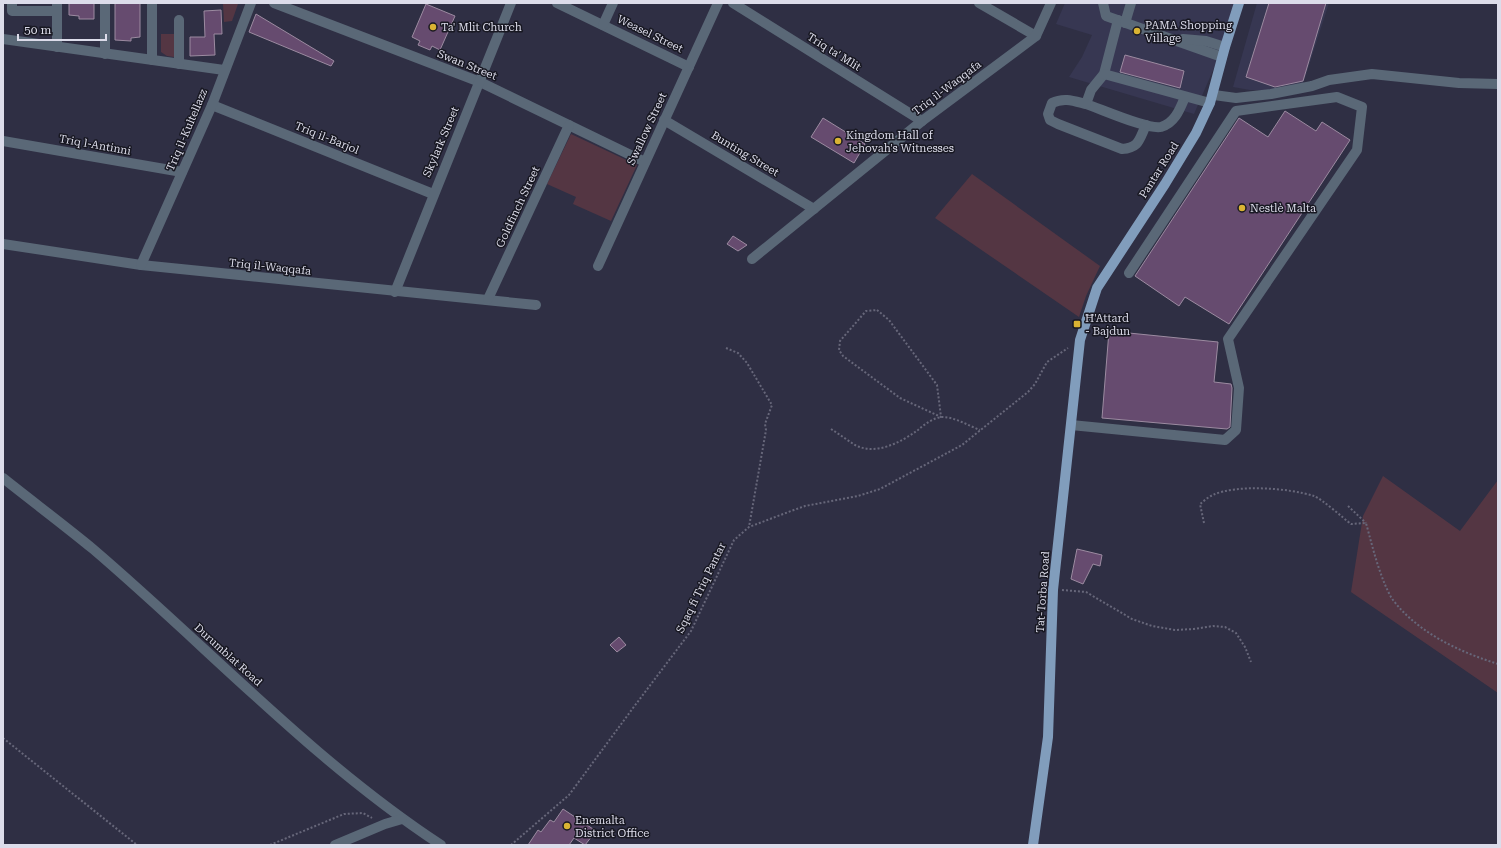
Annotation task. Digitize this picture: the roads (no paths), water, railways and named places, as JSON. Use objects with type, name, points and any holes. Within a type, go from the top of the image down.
[{"type":"main road","name":"Pantar Road","points":[[1080,340],[1097,288],[1165,184],[1196,133],[1212,99],[1222,57],[1239,3]]},
{"type":"main road","name":"Tat-Torba Road","points":[[1033,845],[1048,737],[1053,590],[1080,340]]},
{"type":"street","points":[[105,3],[105,54]]},
{"type":"street","points":[[152,3],[152,60]]},
{"type":"street","name":"Triq il-Kultellazz","points":[[141,265],[212,105],[224,70],[251,3]]},
{"type":"street","name":"Swan Street","points":[[274,3],[480,82],[645,162]]},
{"type":"street","name":"Skylark Street","points":[[395,292],[433,194],[511,3]]},
{"type":"street","name":"Weasel Street","points":[[557,3],[689,67]]},
{"type":"street","points":[[603,25],[613,3]]},
{"type":"street","name":"Swallow Street","points":[[598,266],[718,3]]},
{"type":"street","name":"Triq ta' Mlit","points":[[733,3],[922,121]]},
{"type":"street","points":[[979,3],[1036,36]]},
{"type":"street","name":"Triq il-Waqqafa","points":[[752,258],[922,121],[1036,36],[1051,3]]},
{"type":"street","points":[[1103,3],[1106,16],[1222,57]]},
{"type":"street","points":[[1086,104],[1091,90],[1104,74],[1121,21],[1132,3]]},
{"type":"street","points":[[12,4],[12,11],[57,7],[57,48]]},
{"type":"street","points":[[179,20],[179,64]]},
{"type":"street","points":[[1169,38],[1206,41],[1225,47]]},
{"type":"street","points":[[3,39],[57,48],[224,70]]},
{"type":"street","points":[[1104,74],[1185,97],[1212,99],[1236,98],[1282,92],[1312,86],[1329,80],[1372,74],[1460,83],[1498,84]]},
{"type":"street","points":[[1146,125],[1137,145],[1122,149],[1058,124],[1050,120],[1048,114],[1052,102],[1059,99],[1065,99],[1086,104],[1146,125],[1160,127],[1177,116],[1185,97]]},
{"type":"street","points":[[1071,425],[1225,440],[1236,430],[1239,388],[1228,339],[1357,150],[1362,107],[1337,97],[1236,111]]},
{"type":"street","points":[[1129,273],[1236,111],[1236,98]]},
{"type":"street","name":"Triq il-Barjol","points":[[212,105],[433,194]]},
{"type":"street","name":"Bunting Street","points":[[664,120],[814,209]]},
{"type":"street","name":"Goldfinch Street","points":[[488,299],[570,126]]},
{"type":"street","name":"Triq l-Antinni","points":[[3,142],[182,172]]},
{"type":"street","name":"Triq il-Waqqafa","points":[[3,244],[141,265],[395,292],[488,299],[536,305]]},
{"type":"street","name":"Durumblat Road","points":[[3,478],[93,549],[313,748],[402,819],[441,845]]},
{"type":"street","points":[[335,845],[385,824],[402,819]]},
{"type":"place","name":"Ta' Mlit Church","points":[[433,27]]},
{"type":"place","name":"PAMA Shopping Village","points":[[1137,31]]},
{"type":"place","name":"Kingdom Hall of Jehovah's Witnesses","points":[[838,141]]},
{"type":"place","name":"Nestlè Malta","points":[[1242,208]]},
{"type":"place","name":"Ħ'Attard - Bajdun","points":[[1077,324]]},
{"type":"place","name":"Enemalta District Office","points":[[567,826]]}]
